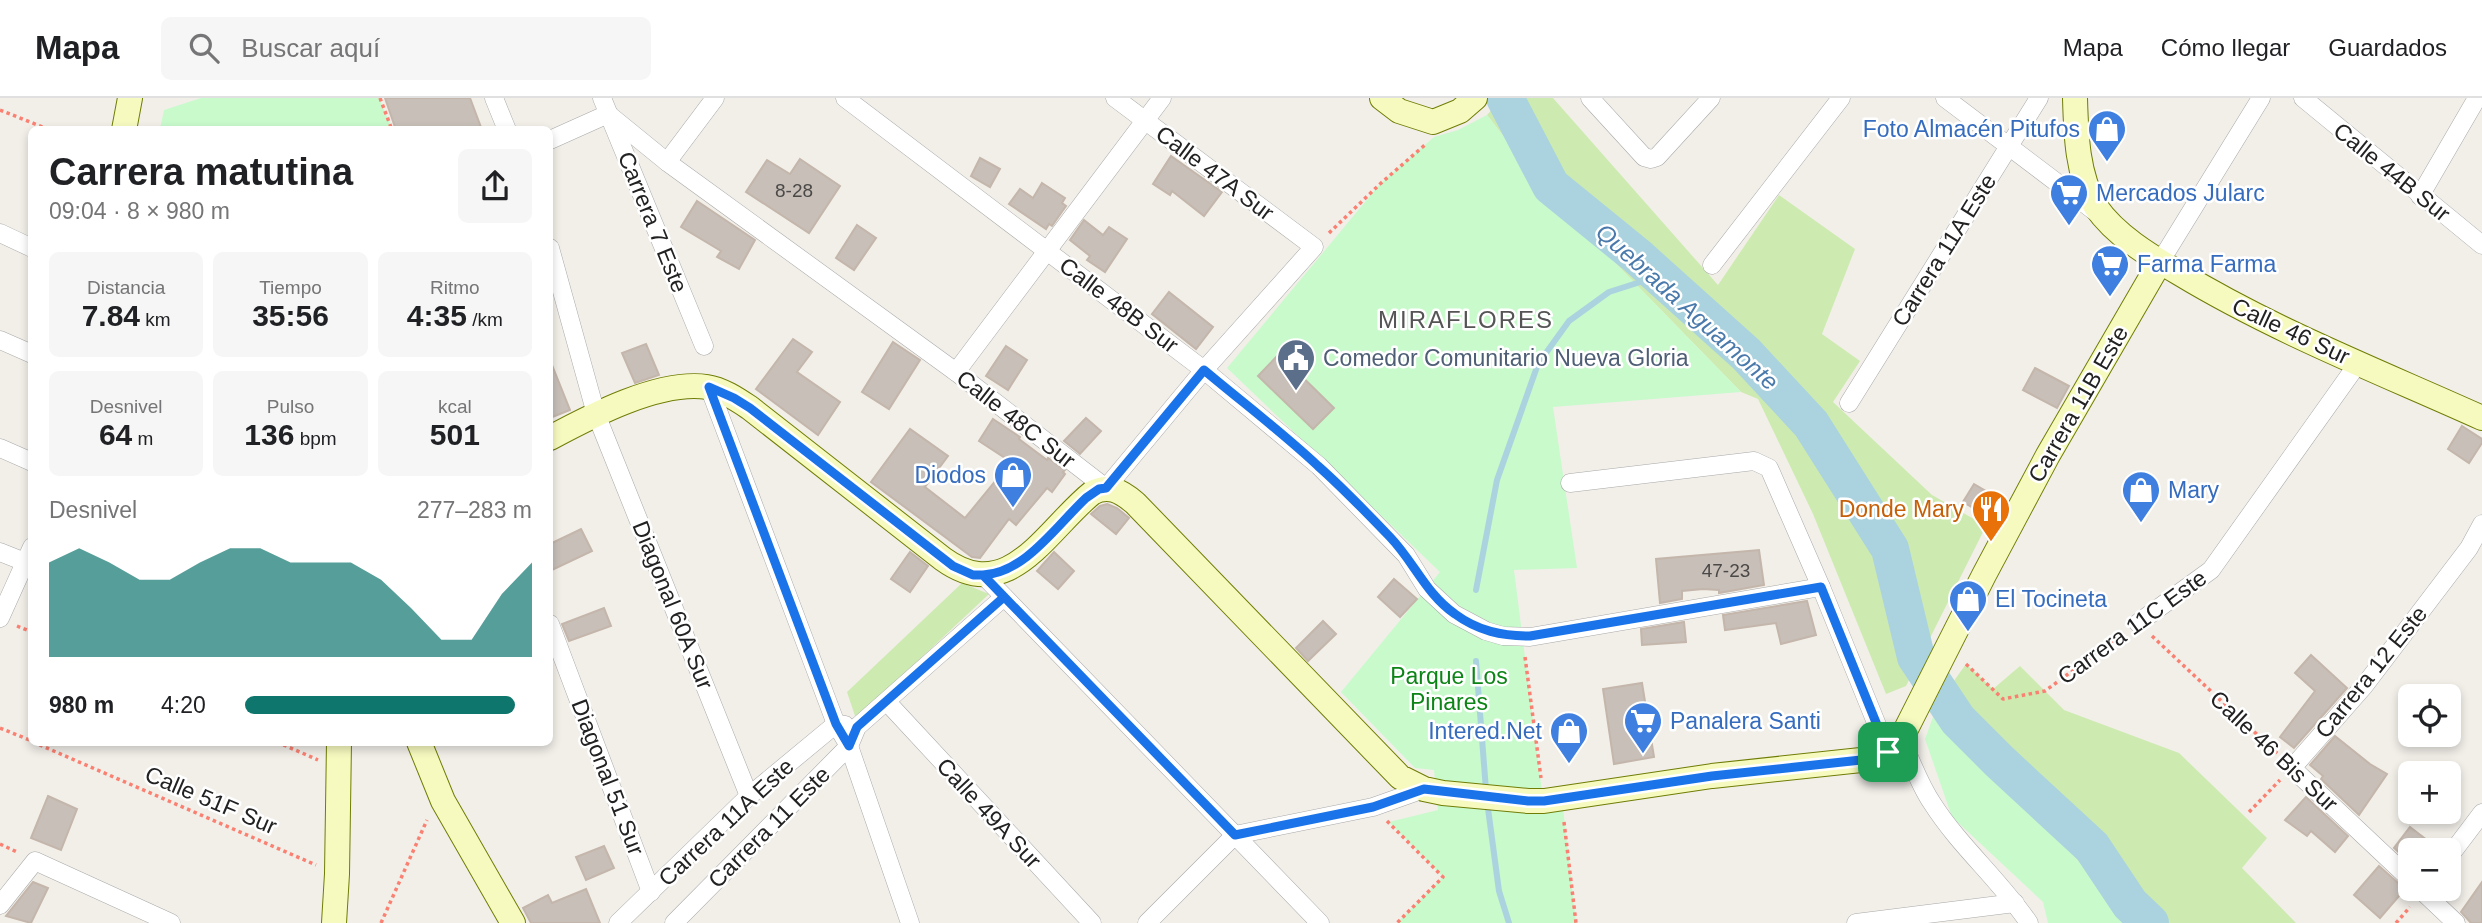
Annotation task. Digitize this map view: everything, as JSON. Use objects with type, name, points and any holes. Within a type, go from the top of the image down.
[{"type":"street","points":[[125,126],[130,98]]},
{"type":"street","points":[[494,98],[505,126]]},
{"type":"street","points":[[667,162],[715,98]]},
{"type":"street","name":"Calle 48B Sur","points":[[845,98],[1204,370],[1319,466],[1406,555],[1427,589],[1439,602],[1469,623],[1503,636],[1522,636]]},
{"type":"street","name":"Calle 47A Sur","points":[[1115,98],[1314,247]]},
{"type":"street","points":[[956,372],[1162,98]]},
{"type":"street","points":[[1381,98],[1399,111],[1433,122],[1447,118],[1475,99]]},
{"type":"street","points":[[1590,98],[1644,157],[1651,159],[1657,157],[1711,98]]},
{"type":"street","points":[[1712,265],[1841,98]]},
{"type":"street","name":"Calle 46 Sur","points":[[1945,98],[2160,262],[2244,311],[2482,418]]},
{"type":"street","name":"Carrera 11A Este","points":[[1849,403],[2039,98]]},
{"type":"street","points":[[2075,98],[2081,168],[2094,203],[2106,219]]},
{"type":"street","name":"Carrera 11B Este","points":[[1900,737],[2048,455],[2160,262],[2261,98]]},
{"type":"street","name":"Calle 44B Sur","points":[[2303,98],[2482,245]]},
{"type":"street","points":[[2420,195],[2477,98]]},
{"type":"street","points":[[553,137],[605,106]]},
{"type":"street","name":"Calle 48C Sur","points":[[605,106],[667,162],[956,372],[1106,488],[1123,494],[1135,503],[1400,777],[1433,791]]},
{"type":"street","name":"Carrera 7 Este","points":[[605,106],[704,346]]},
{"type":"street","points":[[0,233],[28,246]]},
{"type":"street","points":[[553,436],[596,414],[667,389],[709,387],[750,408],[953,566],[973,575],[996,575],[1016,566],[1086,498],[1099,489],[1106,488],[1204,370],[1314,247]]},
{"type":"street","name":"Diagonal 60A Sur","points":[[553,259],[596,414],[749,796]]},
{"type":"street","points":[[0,340],[28,352]]},
{"type":"street","name":"Carrera 11C Este","points":[[2138,623],[2211,570],[2359,362]]},
{"type":"street","points":[[709,387],[836,724],[849,746],[910,923]]},
{"type":"street","points":[[0,447],[28,460]]},
{"type":"street","points":[[1570,483],[1754,461],[1769,468],[1821,587],[1900,737],[1930,801],[1953,833],[2015,903],[2029,923]]},
{"type":"street","name":"Carrera 12 Este","points":[[2292,768],[2364,686],[2469,548],[2482,524]]},
{"type":"street","points":[[0,552],[28,555],[0,618]]},
{"type":"street","points":[[983,575],[1320,923]]},
{"type":"street","points":[[1522,636],[1821,587]]},
{"type":"street","name":"Carrera 11 Este","points":[[674,923],[849,746],[857,727],[1004,597]]},
{"type":"street","name":"Diagonal 51 Sur","points":[[553,632],[651,892]]},
{"type":"street","name":"Calle 49A Sur","points":[[887,702],[1091,923]]},
{"type":"street","points":[[836,724],[857,727]]},
{"type":"street","name":"Carrera 11A Este","points":[[618,923],[749,796],[836,724]]},
{"type":"street","points":[[1147,923],[1235,835],[1373,807],[1433,791],[1544,800],[1712,776],[1861,760],[1900,737]]},
{"type":"street","points":[[334,923],[339,746]]},
{"type":"street","points":[[421,746],[439,793],[513,923]]},
{"type":"street","name":"Calle 46 Bis Sur","points":[[2292,768],[2398,867]]},
{"type":"street","points":[[2461,841],[2482,813]]},
{"type":"street","points":[[0,905],[35,861],[171,923]]},
{"type":"street","name":"Calle 46 Bis Sur","points":[[2434,901],[2456,923]]},
{"type":"street","points":[[1856,923],[2015,903]]},
{"type":"path","points":[[380,98],[390,126]]},
{"type":"path","points":[[0,110],[40,126]]},
{"type":"path","points":[[1314,247],[1434,136],[1447,118]]},
{"type":"path","name":"Carrera 11C Este","points":[[1945,654],[2003,699],[2045,691],[2138,623]]},
{"type":"path","name":"Calle 46 Bis Sur","points":[[2138,623],[2292,768]]},
{"type":"path","points":[[1522,636],[1544,800],[1576,923]]},
{"type":"path","name":"Calle 51F Sur","points":[[0,728],[28,740]]},
{"type":"path","name":"Calle 51F Sur","points":[[41,746],[337,874]]},
{"type":"path","points":[[286,746],[339,770]]},
{"type":"path","points":[[2249,812],[2292,768]]},
{"type":"path","points":[[381,923],[439,793]]},
{"type":"path","points":[[1373,807],[1443,877],[1397,923]]},
{"type":"green space","points":[[201,98],[379,98],[391,126],[161,126],[164,110]]},
{"type":"green space","points":[[1502,98],[1553,98],[1718,285],[1779,195],[1855,249],[1822,334],[1860,361],[1833,402],[1932,495],[1986,526],[1906,686],[1886,694],[1813,514],[1758,399],[1741,392],[1548,194],[1487,115]]},
{"type":"green space","name":"Parque Los Pinares","points":[[1487,115],[1548,194],[1741,392],[1553,407],[1577,568],[1514,570],[1543,800],[1562,799],[1576,923],[1397,923],[1443,877],[1389,822],[1438,810],[1434,770],[1415,768],[1341,692],[1440,572],[1227,368],[1380,184],[1434,137],[1458,130]]},
{"type":"green space","points":[[962,583],[989,594],[856,719],[847,692]]},
{"type":"green space","points":[[1966,664],[1993,689],[2020,666],[2064,710],[2179,753],[2267,838],[2242,868],[2296,923],[2133,923],[1938,703]]},
{"type":"green space","points":[[1938,703],[2133,923],[2048,923],[2043,902],[1952,817],[1925,739]]},
{"type":"building","points":[[385,98],[470,98],[480,126],[395,126]]},
{"type":"building","points":[[1171,156],[1222,192],[1204,216],[1172,191],[1170,195],[1153,184]]},
{"type":"building","points":[[980,158],[1000,169],[990,187],[971,176]]},
{"type":"building","points":[[800,159],[840,186],[809,233],[746,192],[767,160],[790,174]]},
{"type":"building","points":[[1042,183],[1065,198],[1062,203],[1066,206],[1052,226],[1049,224],[1046,229],[1009,204],[1020,189],[1033,198]]},
{"type":"building","points":[[697,201],[755,240],[739,269],[717,257],[721,251],[681,227]]},
{"type":"building","points":[[1084,220],[1103,235],[1109,227],[1127,239],[1105,272],[1087,260],[1090,256],[1070,240]]},
{"type":"building","points":[[857,225],[876,238],[854,270],[836,258]]},
{"type":"building","points":[[1169,292],[1213,327],[1196,349],[1152,314]]},
{"type":"building","points":[[793,339],[812,352],[797,372],[840,402],[818,435],[756,389]]},
{"type":"building","points":[[893,342],[920,360],[889,409],[862,392]]},
{"type":"building","points":[[646,344],[659,375],[635,383],[622,353]]},
{"type":"building","points":[[1006,346],[1027,360],[1008,390],[986,376]]},
{"type":"building","name":"Comedor Comunitario Nueva Gloria","points":[[1279,354],[1334,408],[1313,429],[1258,376]]},
{"type":"building","points":[[553,368],[570,410],[553,417]]},
{"type":"building","points":[[2035,368],[2069,386],[2057,408],[2023,390]]},
{"type":"building","points":[[1086,418],[1101,431],[1080,454],[1064,441]]},
{"type":"building","points":[[993,419],[1047,460],[1048,458],[1065,470],[1065,474],[1052,492],[1047,488],[1016,525],[1009,519],[980,558],[972,557],[871,482],[910,429],[948,456],[925,487],[965,518],[1011,462],[979,441]]},
{"type":"building","points":[[2462,426],[2482,439],[2469,463],[2448,449]]},
{"type":"building","points":[[1974,484],[1998,498],[1987,516],[1963,502]]},
{"type":"building","points":[[1107,504],[1129,518],[1116,534],[1091,514]]},
{"type":"building","points":[[581,529],[592,551],[553,570],[553,543]]},
{"type":"building","points":[[1759,550],[1764,585],[1719,593],[1719,590],[1703,589],[1682,591],[1682,599],[1660,603],[1656,559]]},
{"type":"building","points":[[910,552],[928,566],[910,592],[891,579]]},
{"type":"building","points":[[1054,552],[1074,571],[1058,589],[1037,571]]},
{"type":"building","points":[[1394,579],[1417,599],[1400,617],[1378,597]]},
{"type":"building","points":[[1807,601],[1816,635],[1781,644],[1776,623],[1725,630],[1723,615]]},
{"type":"building","points":[[604,608],[611,626],[569,641],[562,624]]},
{"type":"building","points":[[1323,621],[1336,634],[1308,661],[1296,648]]},
{"type":"building","points":[[1684,622],[1686,642],[1642,645],[1641,629]]},
{"type":"building","points":[[2311,655],[2347,688],[2294,748],[2280,737],[2315,691],[2295,673]]},
{"type":"building","points":[[1642,683],[1654,757],[1614,764],[1603,689]]},
{"type":"building","points":[[2335,736],[2387,774],[2359,815],[2310,765]]},
{"type":"building","points":[[48,796],[77,809],[61,850],[31,838]]},
{"type":"building","points":[[2306,797],[2348,836],[2335,852],[2311,831],[2307,836],[2285,820]]},
{"type":"building","points":[[2410,827],[2424,838],[2402,838]]},
{"type":"building","points":[[604,846],[614,868],[586,880],[576,857]]},
{"type":"building","points":[[2379,866],[2398,883],[2398,897],[2380,918],[2354,895]]},
{"type":"building","points":[[33,882],[48,888],[31,923],[6,916]]},
{"type":"building","points":[[2482,882],[2482,923],[2471,923],[2461,912]]},
{"type":"building","points":[[586,889],[600,923],[531,923],[523,908],[548,895],[552,903]]},
{"type":"waterway","name":"Quebrada Aguamonte","points":[[1505,98],[1551,186],[1637,256],[1746,354],[1811,424],[1890,549],[1916,657],[1958,720],[2092,847],[2130,904],[2150,923]]},
{"type":"waterway","points":[[1476,590],[1497,480],[1538,364],[1569,321],[1609,292],[1659,276]]},
{"type":"waterway","points":[[1476,661],[1486,790]]},
{"type":"waterway","points":[[1487,801],[1499,891],[1509,923]]},
{"type":"place","name":"Foto Almacén Pitufos","points":[[2107,163]]},
{"type":"place","name":"Mercados Jularc","points":[[2069,227]]},
{"type":"place","name":"Farma Farma","points":[[2110,298]]},
{"type":"place","name":"Comedor Comunitario Nueva Gloria","points":[[1296,392]]},
{"type":"place","name":"Diodos","points":[[1013,509]]},
{"type":"place","name":"Mary","points":[[2141,524]]},
{"type":"place","name":"Donde Mary","points":[[1991,543]]},
{"type":"place","name":"El Tocineta","points":[[1968,633]]},
{"type":"place","name":"Panalera Santi","points":[[1643,755]]},
{"type":"place","name":"Intered.Net","points":[[1569,765]]},
{"type":"district","name":"MIRAFLORES","points":[[1466,320]]},
{"type":"route","points":[[1888,752],[1821,587],[1530,636],[1503,636],[1486,631],[1454,614],[1439,602],[1392,539],[1319,466],[1204,370],[1106,488],[1099,489],[1086,498],[1016,566],[996,575],[983,575],[1004,597],[857,727],[849,746],[836,724],[709,387],[750,408],[953,566],[973,575],[983,575],[1235,835],[1373,807],[1424,789],[1544,801],[1712,776],[1861,760],[1888,752]]}]
